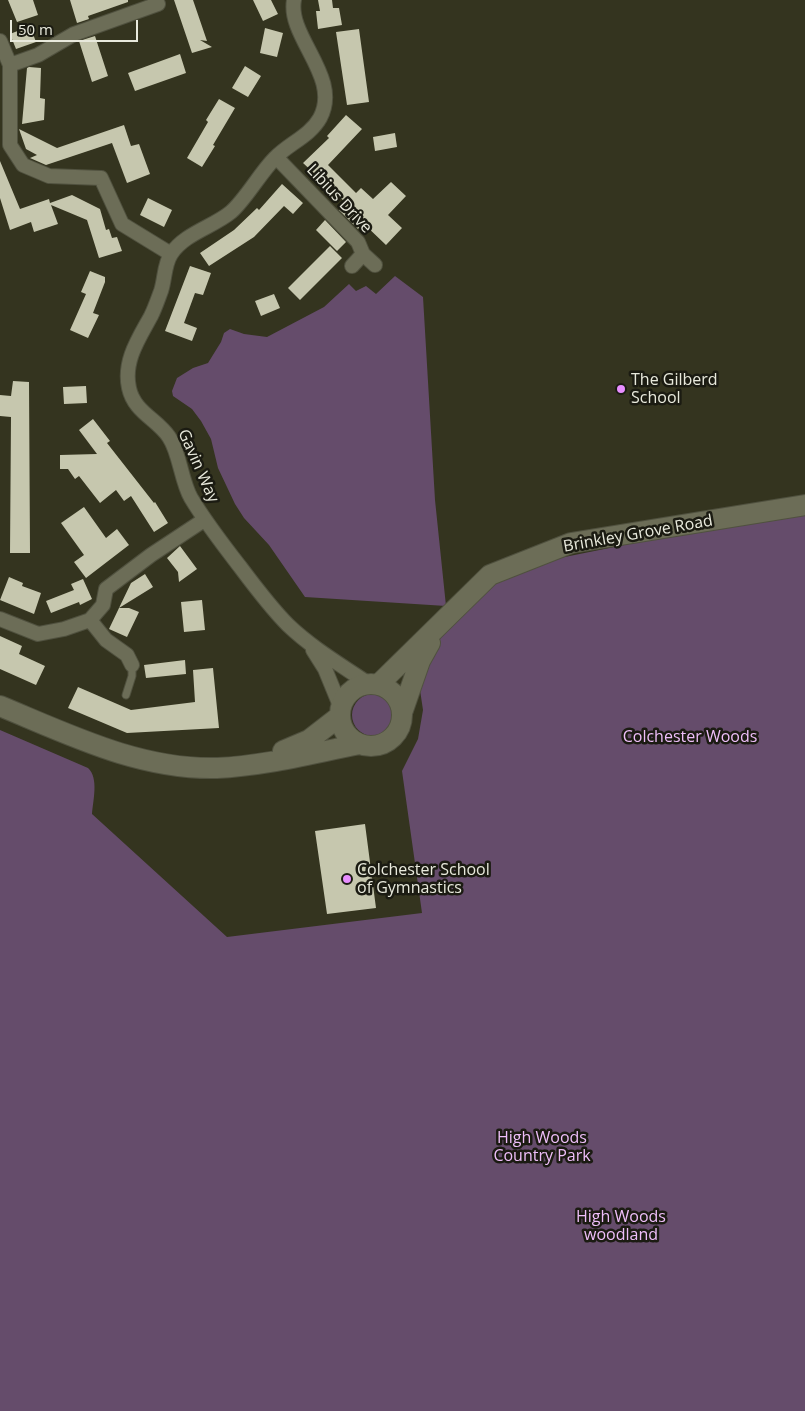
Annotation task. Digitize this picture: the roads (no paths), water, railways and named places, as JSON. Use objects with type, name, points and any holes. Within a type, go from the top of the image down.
[{"type":"street","points":[[0,41],[10,65],[10,146],[23,166],[49,176],[101,178],[122,224],[172,254],[182,243],[232,212],[276,157],[300,140],[320,119],[325,101],[323,82],[312,54],[297,25],[292,7],[294,0]]},
{"type":"street","points":[[10,65],[38,55],[74,34],[158,4]]},
{"type":"street","name":"Libius Drive","points":[[276,157],[358,242],[363,254],[375,264]]},
{"type":"street","name":"Gavin Way","points":[[172,254],[153,314],[132,351],[128,371],[129,390],[138,408],[170,438],[189,494],[204,520],[264,597],[288,625],[309,643],[334,662],[374,684]]},
{"type":"street","points":[[352,266],[363,254]]},
{"type":"street","name":"Brinkley Grove Road","points":[[374,684],[437,627],[490,575],[571,542],[805,505]]},
{"type":"street","points":[[0,619],[38,634],[64,629],[90,620],[103,605],[106,589],[151,554],[204,520]]},
{"type":"street","points":[[90,620],[106,640],[127,654],[132,665]]},
{"type":"street","name":"Brinkley Grove Road","points":[[403,710],[420,661],[437,627]]},
{"type":"street","name":"Gavin Way","points":[[309,643],[325,669],[340,712]]},
{"type":"street","points":[[0,706],[111,751],[159,764],[216,768],[251,765],[360,744],[375,746],[386,743],[399,731],[403,710],[397,696],[389,689],[374,684],[358,686],[349,693],[340,712],[309,740],[251,765]]},
{"type":"street","points":[[340,712],[344,730],[350,738],[360,744]]},
{"type":"lane","points":[[126,695],[132,676],[132,665]]},
{"type":"place","name":"The Gilberd School","points":[[621,389]]},
{"type":"place","name":"Colchester School of Gymnastics","points":[[347,879]]},
{"type":"park label","name":"Colchester Woods","points":[[690,737]]},
{"type":"park label","name":"High Woods Country Park","points":[[542,1147]]},
{"type":"park label","name":"High Woods woodland","points":[[621,1226]]}]
